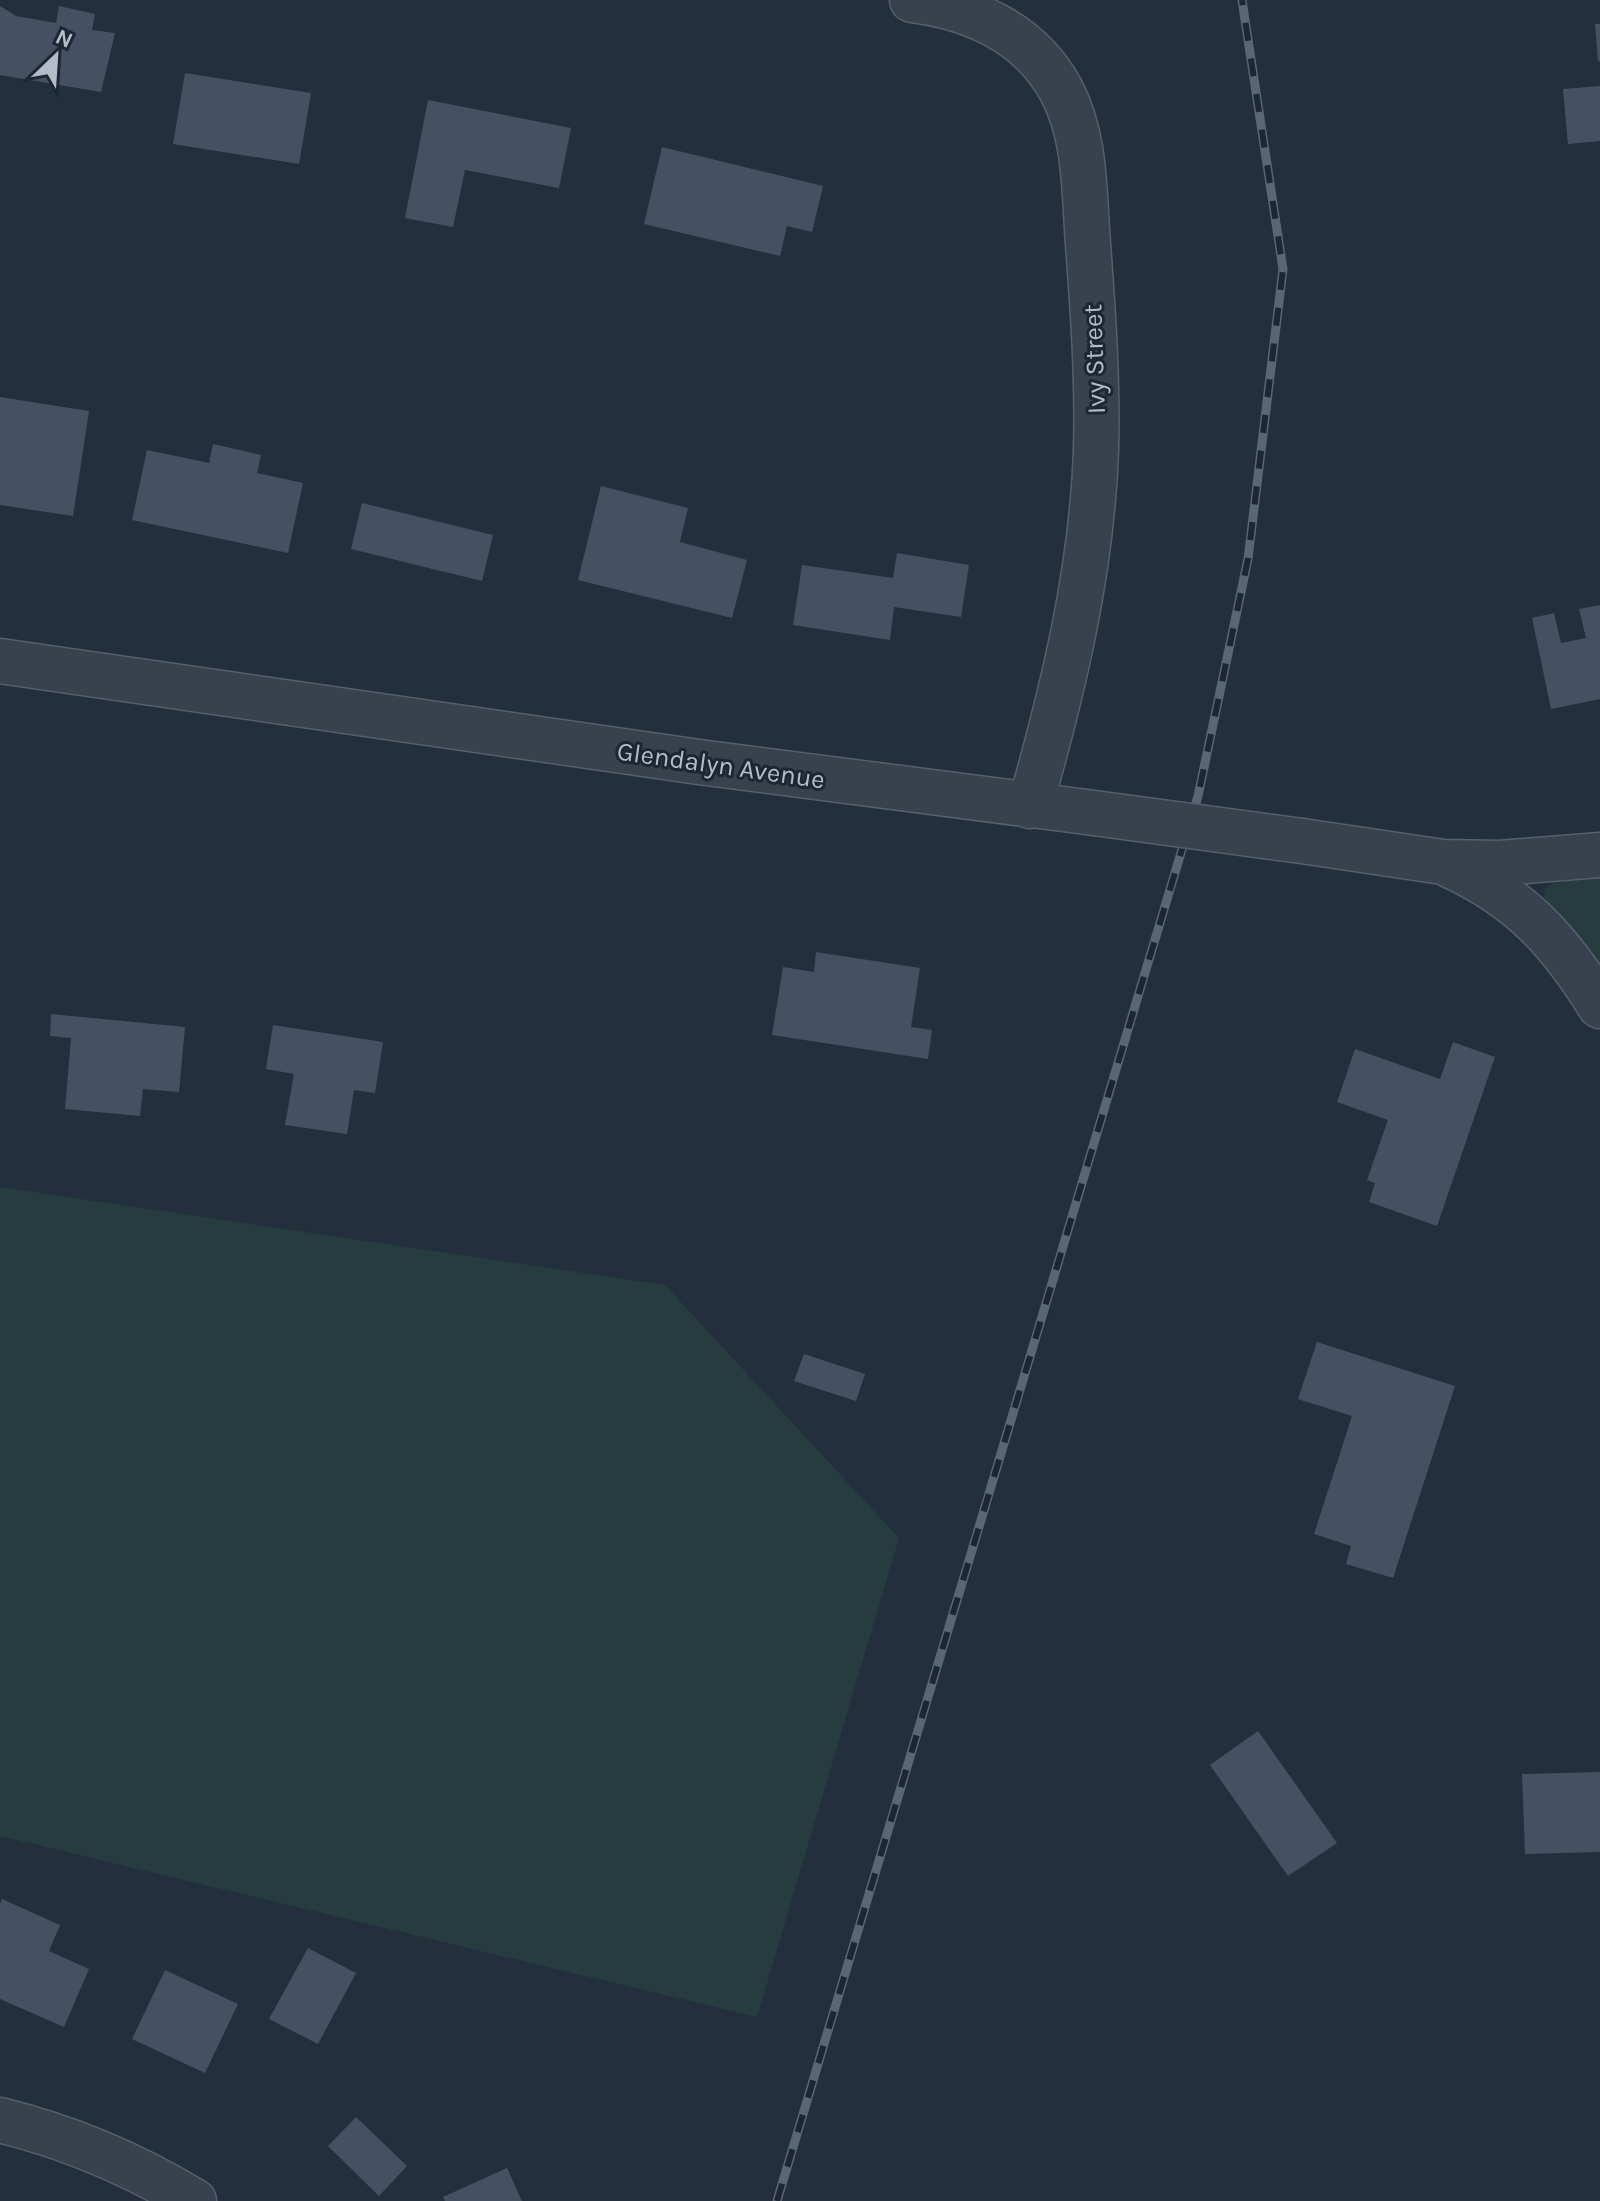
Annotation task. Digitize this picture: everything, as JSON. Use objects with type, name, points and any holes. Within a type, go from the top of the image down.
[{"type":"street","name":"Ivy Street","points":[[912,0],[946,4],[981,16],[1012,35],[1039,59],[1075,123],[1082,159],[1097,358],[1096,451],[1088,544],[1074,637],[1030,806]]},
{"type":"street","name":"Glendalyn Avenue","points":[[0,661],[584,746],[1443,862]]},
{"type":"street","points":[[1443,862],[1528,861],[1600,855]]},
{"type":"street","points":[[1443,862],[1481,879],[1515,902],[1546,931],[1600,1006]]},
{"type":"street","points":[[0,2120],[94,2149],[156,2178],[194,2201]]},
{"type":"green space","points":[[1600,876],[1600,963],[1545,902],[1544,890],[1553,883]]},
{"type":"green space","points":[[0,1187],[665,1285],[899,1538],[757,2017],[0,1836]]},
{"type":"building","points":[[0,6],[16,16],[56,23],[59,6],[95,14],[92,30],[115,33],[101,92],[0,75]]},
{"type":"building","points":[[1595,24],[1600,24],[1598,62]]},
{"type":"building","points":[[185,73],[311,93],[299,164],[173,144]]},
{"type":"building","points":[[1600,86],[1600,141],[1568,144],[1563,89]]},
{"type":"building","points":[[428,100],[571,128],[559,188],[465,170],[453,227],[405,218]]},
{"type":"building","points":[[662,147],[823,186],[812,232],[787,226],[780,256],[644,224]]},
{"type":"building","points":[[0,397],[89,411],[73,516],[0,505]]},
{"type":"building","points":[[213,444],[261,455],[257,473],[303,483],[288,553],[132,520],[147,450],[209,463]]},
{"type":"building","points":[[601,486],[688,508],[680,542],[747,560],[732,618],[578,580]]},
{"type":"building","points":[[362,503],[493,535],[482,581],[351,549]]},
{"type":"building","points":[[897,553],[969,565],[961,617],[894,607],[890,640],[793,625],[802,565],[893,578]]},
{"type":"building","points":[[1600,605],[1600,699],[1551,709],[1532,618],[1554,613],[1561,643],[1586,638],[1579,609]]},
{"type":"building","points":[[816,952],[920,968],[911,1027],[932,1030],[928,1059],[772,1035],[783,967],[814,972]]},
{"type":"building","points":[[51,1014],[185,1027],[179,1092],[143,1089],[140,1116],[65,1109],[71,1038],[50,1036]]},
{"type":"building","points":[[273,1025],[383,1042],[375,1093],[354,1090],[347,1134],[285,1125],[294,1074],[266,1069]]},
{"type":"building","points":[[1453,1042],[1495,1057],[1437,1226],[1369,1202],[1375,1183],[1367,1180],[1388,1120],[1337,1102],[1355,1049],[1440,1079]]},
{"type":"building","points":[[1317,1342],[1455,1386],[1393,1578],[1346,1564],[1351,1546],[1314,1534],[1352,1416],[1298,1399]]},
{"type":"building","points":[[804,1354],[865,1374],[856,1401],[794,1381]]},
{"type":"building","points":[[1258,1731],[1337,1843],[1288,1876],[1210,1765]]},
{"type":"building","points":[[1600,1772],[1600,1852],[1525,1854],[1522,1774]]},
{"type":"building","points":[[2,1899],[60,1925],[49,1951],[89,1969],[64,2027],[0,1999]]},
{"type":"building","points":[[308,1948],[356,1973],[318,2044],[269,2019]]},
{"type":"building","points":[[165,1970],[238,2004],[205,2073],[132,2039]]},
{"type":"building","points":[[356,2117],[407,2166],[379,2196],[328,2146]]},
{"type":"building","points":[[507,2168],[522,2201],[445,2201],[443,2197]]},
{"type":"railway","points":[[777,2201],[1198,796],[1248,559],[1283,269],[1242,0]]}]
